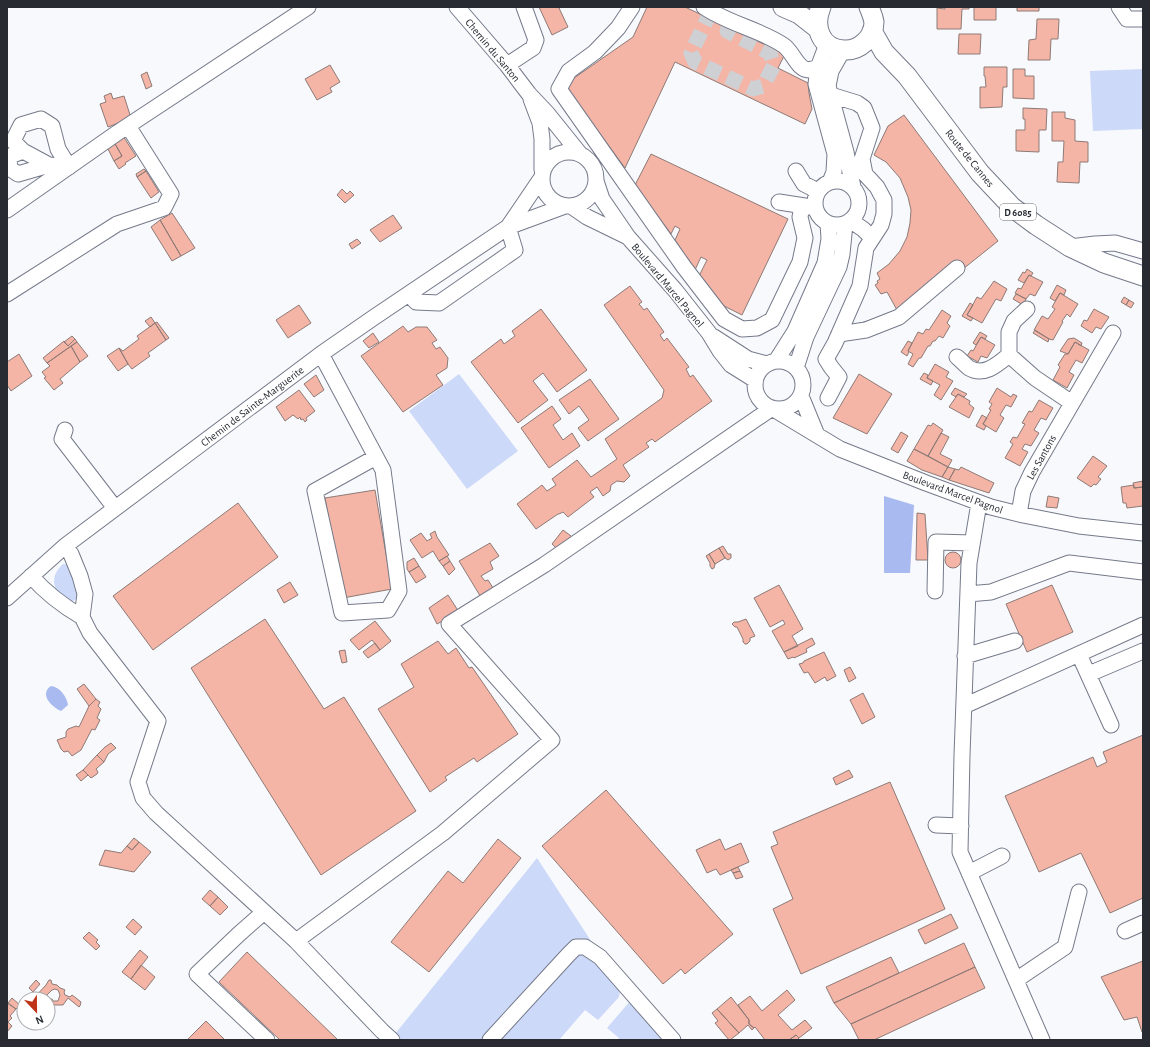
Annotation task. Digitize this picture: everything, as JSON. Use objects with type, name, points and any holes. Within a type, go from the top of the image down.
[{"type":"main road","points":[[783,7],[799,14],[817,28]]},
{"type":"main road","points":[[820,7],[817,17],[817,28],[821,37],[842,48],[863,44],[869,38],[874,15]]},
{"type":"main road","name":"Route de Cannes","points":[[874,15],[884,52],[907,76],[980,173],[1012,207],[1070,247],[1104,263],[1143,276]]},
{"type":"main road","name":"Route de Cannes","points":[[842,48],[864,52],[927,104]]},
{"type":"street","points":[[7,210],[128,126],[308,7]]},
{"type":"street","name":"Chemin du Santon","points":[[457,7],[580,154]]},
{"type":"street","points":[[507,65],[533,48],[536,40],[524,7]]},
{"type":"street","points":[[632,7],[614,33],[595,52],[568,71],[559,89],[684,267],[724,319],[742,329],[757,328],[772,320],[800,262],[805,238],[800,217],[825,184],[843,181],[854,187]]},
{"type":"street","points":[[704,7],[722,17],[786,46],[799,67],[807,70],[818,68],[842,48]]},
{"type":"street","points":[[1119,7],[1127,19],[1143,19]]},
{"type":"street","points":[[796,368],[806,337],[839,267],[852,219],[860,204],[860,198],[854,187],[828,86],[831,71],[842,48]]},
{"type":"street","points":[[818,68],[816,84],[835,154],[834,172],[830,182]]},
{"type":"street","name":"Chemin du Santon","points":[[529,94],[540,123],[542,139],[542,174]]},
{"type":"street","points":[[828,398],[839,377],[826,359],[839,334],[860,286],[866,248],[881,225],[884,214],[884,200],[877,187],[865,174],[862,158],[872,128],[864,108],[857,103],[831,95]]},
{"type":"street","points":[[838,121],[857,103]]},
{"type":"street","points":[[49,165],[23,151],[13,141],[21,125],[41,119],[52,126],[58,149],[69,167]]},
{"type":"street","points":[[7,294],[117,224],[164,208],[171,194],[128,126]]},
{"type":"street","points":[[23,151],[10,156],[10,168],[18,174],[49,165],[69,167]]},
{"type":"street","points":[[564,152],[580,154],[587,159],[596,173],[595,188],[586,201],[579,204],[568,206],[557,204],[550,199],[544,189],[542,174],[549,160],[556,155],[564,152]]},
{"type":"street","points":[[796,171],[804,184],[817,193]]},
{"type":"street","name":"Chemin de Sainte-Marguerite","points":[[508,227],[542,174]]},
{"type":"street","name":"Boulevard Marcel Pagnol","points":[[596,181],[602,199],[628,237],[676,290],[731,365],[755,380]]},
{"type":"street","points":[[779,202],[808,207],[828,224],[833,225],[865,216],[881,225]]},
{"type":"street","name":"Chemin de Sainte-Marguerite","points":[[7,598],[65,546],[321,354],[508,227],[568,206]]},
{"type":"street","name":"Boulevard Marcel Pagnol","points":[[568,206],[628,237]]},
{"type":"street","points":[[852,219],[872,238]]},
{"type":"street","points":[[772,362],[783,361],[789,363],[800,372],[803,380],[801,396],[789,407],[780,409],[772,408],[766,405],[760,400],[757,394],[755,380],[762,368],[772,362],[795,331],[825,263],[829,240],[828,224]]},
{"type":"street","points":[[409,294],[416,302],[439,303],[515,250],[508,227]]},
{"type":"street","points":[[1070,247],[1115,243],[1143,251]]},
{"type":"street","points":[[839,334],[866,330],[899,318],[957,268]]},
{"type":"street","points":[[1028,309],[1014,321],[1009,332],[1009,355],[1035,378],[1072,403]]},
{"type":"street","name":"Boulevard Marcel Pagnol","points":[[708,333],[748,359],[772,362]]},
{"type":"street","name":"Les Santons","points":[[1019,514],[1023,490],[1032,472],[1113,333]]},
{"type":"street","points":[[321,354],[383,470],[399,591],[388,610],[342,613],[315,492],[376,457]]},
{"type":"street","points":[[958,357],[970,368],[981,372],[996,366],[1009,355]]},
{"type":"street","points":[[801,396],[817,435]]},
{"type":"street","points":[[296,941],[443,833],[552,740],[449,624],[544,565],[772,408]]},
{"type":"street","name":"Boulevard Marcel Pagnol","points":[[772,408],[840,449],[979,503],[1019,514],[1078,526],[1143,533]]},
{"type":"street","points":[[65,430],[62,439],[115,508]]},
{"type":"street","points":[[979,503],[968,563],[960,852],[1042,1040]]},
{"type":"street","points":[[935,591],[936,542],[972,543]]},
{"type":"street","points":[[65,546],[71,554],[80,576],[85,594],[82,617]]},
{"type":"street","points":[[968,594],[991,592],[1069,563],[1143,572]]},
{"type":"street","points":[[31,576],[52,598],[82,617],[90,633],[158,721],[138,782],[143,798],[156,812],[296,941],[392,1040]]},
{"type":"street","points":[[964,706],[1143,625]]},
{"type":"street","points":[[965,656],[1015,640]]},
{"type":"street","points":[[1111,725],[1085,668],[1143,651]]},
{"type":"street","points":[[936,825],[961,826]]},
{"type":"street","points":[[970,873],[1002,856]]},
{"type":"street","points":[[1016,980],[1065,947],[1079,892]]},
{"type":"street","points":[[264,912],[197,974],[267,1040]]},
{"type":"street","points":[[1125,931],[1143,923]]},
{"type":"street","points":[[490,1040],[576,947],[585,947],[600,957],[673,1040]]},
{"type":"shaded area","points":[[1143,69],[1143,129],[1093,131],[1090,71]]},
{"type":"shaded area","points":[[459,374],[518,451],[467,489],[409,411]]},
{"type":"shaded area","points":[[63,564],[73,570],[79,595],[75,600],[69,603],[59,594],[54,584],[56,573]]},
{"type":"shaded area","points":[[537,858],[619,984],[619,997],[598,1020],[585,1010],[559,1040],[394,1040],[395,1034]]},
{"type":"shaded area","points":[[631,1000],[669,1040],[618,1040],[619,1038],[607,1028]]},
{"type":"water","points":[[884,496],[914,505],[910,573],[884,573]]},
{"type":"water","points":[[51,686],[60,690],[66,699],[68,705],[61,711],[50,703],[46,696],[48,689]]},
{"type":"building","points":[[539,7],[561,7],[559,8],[568,27],[552,35]]},
{"type":"building","points":[[647,7],[685,7],[785,54],[778,68],[808,83],[812,109],[805,124],[675,62],[625,168],[564,85],[633,37]]},
{"type":"building","points":[[945,7],[969,7],[969,9],[962,9],[961,29],[937,29],[937,8],[945,9]]},
{"type":"building","points":[[974,7],[996,7],[996,20],[974,20]]},
{"type":"building","points":[[1017,7],[1039,7],[1039,11],[1017,11]]},
{"type":"building","points":[[1037,19],[1059,19],[1058,39],[1051,39],[1050,60],[1028,60],[1029,40],[1036,39]]},
{"type":"building","points":[[959,34],[981,34],[980,54],[958,54]]},
{"type":"building","points":[[330,65],[340,82],[330,88],[332,92],[317,100],[305,79]]},
{"type":"building","points":[[984,67],[1007,67],[1007,87],[1003,87],[1002,107],[980,108],[980,87],[986,87]]},
{"type":"building","points":[[1013,69],[1025,69],[1025,76],[1034,76],[1034,99],[1013,98]]},
{"type":"building","points":[[147,72],[152,86],[146,89],[141,75]]},
{"type":"building","points":[[111,93],[113,99],[124,96],[131,118],[108,127],[100,104],[106,102],[104,96]]},
{"type":"building","points":[[1023,108],[1047,109],[1046,130],[1039,130],[1039,152],[1016,151],[1016,130],[1025,130]]},
{"type":"building","points":[[1052,112],[1065,112],[1065,118],[1075,120],[1075,141],[1088,142],[1088,162],[1080,162],[1079,183],[1057,182],[1058,162],[1063,162],[1064,141],[1052,141]]},
{"type":"building","points":[[904,115],[998,241],[903,317],[854,325],[897,310],[887,292],[881,294],[875,285],[880,279],[877,273],[889,264],[900,251],[907,237],[911,210],[908,197],[900,178],[886,162],[874,155],[888,126]]},
{"type":"building","points":[[123,136],[136,156],[119,169],[114,161],[122,156],[114,142]]},
{"type":"building","points":[[114,142],[122,156],[114,161],[107,147]]},
{"type":"building","points":[[651,154],[788,219],[742,315],[724,306],[699,276],[707,260],[701,257],[695,270],[675,240],[680,229],[675,226],[671,234],[635,185]]},
{"type":"building","points":[[144,169],[146,171],[137,177],[136,174]]},
{"type":"building","points":[[146,171],[159,192],[151,198],[137,177]]},
{"type":"building","points":[[342,189],[347,194],[350,191],[354,195],[345,203],[337,195]]},
{"type":"building","points":[[172,213],[195,248],[181,256],[160,220]]},
{"type":"building","points":[[393,215],[402,228],[380,242],[370,230]]},
{"type":"building","points":[[160,220],[181,256],[172,261],[151,227]]},
{"type":"building","points":[[357,239],[361,243],[352,249],[349,244]]},
{"type":"building","points":[[1027,269],[1033,273],[1031,276],[1029,275],[1024,283],[1018,280]]},
{"type":"building","points":[[1029,275],[1043,282],[1035,296],[1030,294],[1026,299],[1015,293],[1018,288],[1021,289]]},
{"type":"building","points":[[994,281],[1007,289],[1001,301],[996,299],[982,323],[967,315],[977,297],[981,299]]},
{"type":"building","points":[[1057,285],[1066,290],[1064,295],[1060,293],[1055,301],[1050,298]]},
{"type":"building","points":[[630,286],[642,302],[639,304],[644,310],[647,308],[664,332],[660,335],[664,341],[667,338],[689,367],[686,369],[690,377],[693,375],[712,401],[655,442],[652,439],[646,443],[649,447],[623,465],[630,476],[624,482],[617,481],[611,485],[610,491],[603,496],[597,487],[590,492],[594,497],[568,517],[563,512],[536,529],[517,504],[542,485],[547,491],[556,485],[552,479],[577,460],[591,477],[617,459],[605,439],[662,398],[664,390],[604,305]]},
{"type":"building","points":[[1060,293],[1078,304],[1070,317],[1067,314],[1062,321],[1063,322],[1053,340],[1034,330],[1042,316],[1048,319],[1055,309],[1052,307]]},
{"type":"building","points":[[1016,294],[1026,299],[1023,305],[1013,299]]},
{"type":"building","points":[[1124,297],[1129,300],[1126,305],[1121,302]]},
{"type":"building","points":[[1129,300],[1134,303],[1131,308],[1126,305]]},
{"type":"building","points":[[970,303],[973,305],[967,315],[973,318],[971,321],[962,316]]},
{"type":"building","points":[[299,305],[311,323],[288,338],[276,320]]},
{"type":"building","points":[[541,309],[587,370],[557,392],[543,373],[533,381],[548,400],[518,423],[471,362],[501,339],[504,344],[515,336],[512,331]]},
{"type":"building","points":[[1094,309],[1109,317],[1101,329],[1096,327],[1092,333],[1081,326],[1084,320],[1087,321]]},
{"type":"building","points":[[942,310],[951,316],[947,323],[950,326],[943,338],[939,336],[930,346],[928,346],[921,358],[919,358],[913,367],[908,364],[913,354],[908,351],[918,332],[923,334],[926,329],[929,330]]},
{"type":"building","points":[[151,317],[155,323],[150,327],[145,321]]},
{"type":"building","points":[[157,322],[169,338],[166,340],[155,323]]},
{"type":"building","points":[[155,323],[166,340],[148,353],[150,356],[132,369],[119,348],[123,351],[139,339],[137,336]]},
{"type":"building","points":[[403,326],[408,332],[416,327],[427,327],[437,340],[432,343],[436,349],[440,347],[448,358],[447,368],[436,375],[443,385],[403,412],[361,356]]},
{"type":"building","points":[[1035,330],[1049,339],[1048,342],[1033,333]]},
{"type":"building","points":[[980,332],[987,336],[985,339],[981,337],[976,345],[973,343]]},
{"type":"building","points":[[373,333],[379,342],[369,348],[363,341]]},
{"type":"building","points":[[72,336],[75,339],[68,346],[64,342]]},
{"type":"building","points":[[981,337],[995,345],[987,358],[981,356],[978,362],[967,356],[971,350],[973,351]]},
{"type":"building","points":[[1074,338],[1082,343],[1081,346],[1075,342],[1068,354],[1060,351],[1068,339]]},
{"type":"building","points":[[75,339],[77,342],[47,363],[43,358],[64,341],[68,346]]},
{"type":"building","points":[[908,341],[912,343],[907,356],[901,352]]},
{"type":"building","points":[[77,342],[88,356],[80,362],[71,346]]},
{"type":"building","points":[[1075,342],[1089,350],[1082,363],[1076,360],[1069,372],[1074,375],[1067,388],[1053,380],[1060,367],[1058,365],[1065,354],[1068,354]]},
{"type":"building","points":[[71,346],[80,362],[60,379],[63,383],[54,390],[44,378],[46,377],[42,372],[50,366],[47,363]]},
{"type":"building","points":[[119,348],[128,364],[118,371],[107,356]]},
{"type":"building","points":[[19,354],[32,376],[11,391],[7,385],[7,362]]},
{"type":"building","points":[[935,364],[949,372],[946,377],[953,381],[941,400],[934,395],[940,385],[927,378]]},
{"type":"building","points":[[924,373],[928,375],[927,378],[933,381],[931,385],[920,379]]},
{"type":"building","points":[[859,374],[892,394],[867,434],[833,418]]},
{"type":"building","points":[[316,375],[324,390],[314,397],[304,384]]},
{"type":"building","points":[[590,379],[619,419],[588,441],[578,428],[589,420],[579,406],[569,414],[559,400]]},
{"type":"building","points":[[955,388],[967,394],[964,397],[958,394],[956,397],[951,394]]},
{"type":"building","points":[[997,388],[1011,397],[1013,394],[1017,396],[1011,407],[1006,405],[1000,415],[1004,418],[996,432],[983,424],[991,410],[989,409],[992,404],[989,402]]},
{"type":"building","points":[[299,390],[315,411],[306,418],[307,420],[305,422],[303,419],[301,420],[300,417],[298,419],[293,415],[285,421],[276,407]]},
{"type":"building","points":[[958,394],[970,401],[969,404],[974,408],[969,418],[949,407]]},
{"type":"building","points":[[1039,400],[1053,408],[1046,420],[1041,418],[1034,430],[1039,433],[1031,446],[1025,444],[1022,449],[1028,452],[1020,466],[1005,458],[1013,444],[1010,442],[1013,437],[1017,438],[1025,424],[1022,423],[1029,411],[1032,412]]},
{"type":"building","points":[[552,406],[561,419],[553,425],[563,440],[572,433],[580,446],[549,468],[521,428]]},
{"type":"building","points":[[982,415],[987,418],[983,424],[986,426],[984,430],[976,426]]},
{"type":"building","points":[[933,423],[943,430],[928,456],[914,449],[928,425],[931,426]]},
{"type":"building","points":[[901,432],[908,436],[898,453],[891,449]]},
{"type":"building","points":[[941,433],[949,437],[940,454],[952,460],[948,467],[928,456]]},
{"type":"building","points":[[914,449],[948,467],[942,477],[922,470],[907,461]]},
{"type":"building","points":[[1093,456],[1107,466],[1098,477],[1101,479],[1096,485],[1094,484],[1091,487],[1077,478]]},
{"type":"building","points":[[948,467],[955,469],[949,480],[942,477]]},
{"type":"building","points":[[961,467],[994,483],[989,493],[949,480],[955,469],[959,470]]},
{"type":"building","points":[[1143,481],[1143,487],[1134,488],[1133,483]]},
{"type":"building","points":[[1134,485],[1134,488],[1143,487],[1143,506],[1127,508],[1126,503],[1123,503],[1121,487]]},
{"type":"building","points":[[375,490],[392,589],[343,598],[325,498]]},
{"type":"building","points":[[1048,496],[1059,498],[1057,508],[1046,507]]},
{"type":"building","points":[[238,503],[278,557],[153,650],[113,596]]},
{"type":"building","points":[[917,513],[925,514],[928,560],[916,560]]},
{"type":"building","points":[[563,530],[575,539],[558,550],[552,544]]},
{"type":"building","points":[[435,531],[437,537],[449,555],[439,561],[433,551],[422,558],[410,540],[421,533],[427,541],[432,538],[430,534]]},
{"type":"building","points":[[490,543],[499,556],[490,562],[493,569],[481,576],[485,581],[488,580],[495,591],[482,599],[459,561]]},
{"type":"building","points":[[723,546],[728,554],[731,554],[731,558],[728,560],[719,548]]},
{"type":"building","points":[[719,548],[725,558],[715,564],[709,554]]},
{"type":"building","points":[[953,552],[959,554],[961,560],[959,566],[953,568],[947,566],[945,560],[947,554]]},
{"type":"building","points":[[709,554],[715,564],[714,568],[712,569],[706,556]]},
{"type":"building","points":[[447,556],[450,561],[443,566],[439,561]]},
{"type":"building","points":[[414,558],[419,566],[409,572],[407,569],[407,562]]},
{"type":"building","points":[[450,561],[455,569],[449,575],[443,566]]},
{"type":"building","points":[[419,566],[426,577],[416,583],[409,572]]},
{"type":"building","points":[[290,582],[298,595],[284,603],[277,590]]},
{"type":"building","points":[[779,585],[803,629],[792,636],[798,646],[784,652],[772,631],[785,624],[783,620],[770,627],[754,598]]},
{"type":"building","points":[[1052,585],[1073,632],[1027,652],[1006,604]]},
{"type":"building","points":[[448,595],[459,612],[437,624],[429,608]]},
{"type":"building","points":[[265,619],[324,709],[344,697],[416,811],[321,875],[191,668]]},
{"type":"building","points":[[746,619],[755,636],[750,638],[750,641],[745,644],[737,627],[732,624],[734,622]]},
{"type":"building","points":[[375,621],[391,641],[380,650],[372,640],[359,650],[350,640]]},
{"type":"building","points":[[812,638],[815,644],[806,649],[807,652],[788,659],[784,652]]},
{"type":"building","points":[[438,641],[448,654],[456,648],[469,668],[472,667],[518,734],[477,762],[474,758],[445,777],[447,780],[430,792],[378,709],[414,687],[401,664]]},
{"type":"building","points":[[375,643],[380,650],[368,658],[363,652]]},
{"type":"building","points":[[345,650],[347,662],[342,663],[339,651]]},
{"type":"building","points":[[824,652],[836,676],[827,681],[825,677],[815,683],[808,672],[804,673],[799,664]]},
{"type":"building","points":[[850,667],[856,678],[849,682],[844,670]]},
{"type":"building","points":[[84,684],[96,699],[89,706],[77,689]]},
{"type":"building","points":[[863,693],[875,717],[862,724],[850,700]]},
{"type":"building","points":[[96,699],[100,702],[98,706],[101,709],[97,718],[100,720],[95,730],[92,729],[81,750],[72,756],[68,751],[64,752],[57,740],[66,737],[66,732],[68,729],[76,726],[79,727],[89,706]]},
{"type":"building","points":[[1143,735],[1143,898],[1110,913],[1081,853],[1039,872],[1005,796],[1093,757],[1097,767],[1107,762],[1103,752]]},
{"type":"building","points":[[111,743],[116,748],[108,754],[104,762],[97,755]]},
{"type":"building","points":[[97,755],[104,762],[96,769],[98,772],[97,774],[91,778],[83,770]]},
{"type":"building","points":[[83,770],[88,775],[81,781],[76,775]]},
{"type":"building","points":[[849,770],[853,777],[836,785],[833,778]]},
{"type":"building","points":[[890,782],[945,909],[801,974],[773,909],[793,899],[771,847],[778,844],[773,832]]},
{"type":"building","points":[[606,790],[733,934],[685,974],[681,969],[663,984],[542,846]]},
{"type":"building","points":[[134,838],[139,842],[132,850],[127,846]]},
{"type":"building","points":[[498,839],[521,858],[429,972],[391,942],[448,871],[463,883]]},
{"type":"building","points":[[720,839],[725,850],[741,843],[749,862],[720,875],[716,869],[707,873],[696,850]]},
{"type":"building","points":[[139,842],[151,852],[134,872],[99,865],[105,850],[121,853],[127,846],[132,850]]},
{"type":"building","points":[[738,867],[740,871],[733,873],[731,870]]},
{"type":"building","points":[[740,871],[743,877],[736,879],[733,873]]},
{"type":"building","points":[[210,890],[218,897],[210,906],[202,899]]},
{"type":"building","points":[[218,897],[228,907],[220,915],[210,906]]},
{"type":"building","points":[[951,914],[958,928],[925,944],[918,930]]},
{"type":"building","points":[[133,919],[142,927],[135,935],[126,927]]},
{"type":"building","points":[[89,932],[98,940],[96,942],[100,946],[96,950],[83,938]]},
{"type":"building","points":[[964,943],[975,967],[851,1024],[834,1003]]},
{"type":"building","points":[[140,950],[148,957],[131,979],[122,972]]},
{"type":"building","points":[[247,952],[338,1040],[280,1040],[219,982]]},
{"type":"building","points":[[891,957],[899,973],[834,1003],[826,987]]},
{"type":"building","points":[[1143,961],[1142,1032],[1137,1017],[1124,1020],[1101,977]]},
{"type":"building","points":[[141,965],[155,977],[145,990],[131,979]]},
{"type":"building","points":[[975,967],[985,988],[874,1040],[859,1040],[851,1024]]},
{"type":"building","points":[[36,980],[40,984],[34,991],[29,988]]},
{"type":"building","points":[[49,980],[51,980],[52,984],[65,990],[65,995],[70,997],[72,995],[81,1002],[80,1006],[79,1007],[68,998],[63,1005],[56,1005],[56,1001],[58,1001],[60,995],[58,990],[40,991]]},
{"type":"building","points":[[787,990],[795,1000],[778,1015],[792,1030],[805,1020],[812,1028],[799,1038],[796,1035],[789,1040],[765,1040],[755,1027],[754,1028],[749,1024],[749,1020],[738,1005],[750,996],[762,1011]]},
{"type":"building","points":[[731,997],[749,1020],[749,1024],[754,1028],[752,1030],[748,1025],[739,1033],[717,1009]]},
{"type":"building","points":[[12,998],[16,1002],[16,1009],[8,1003]]},
{"type":"building","points":[[7,1003],[16,1009],[10,1016],[12,1018],[8,1022],[12,1026],[7,1032]]},
{"type":"building","points":[[717,1009],[739,1033],[730,1040],[715,1023],[718,1021],[712,1013]]},
{"type":"building","points":[[206,1021],[225,1040],[187,1040]]},
{"type":"building","points":[[796,1035],[799,1038],[797,1040],[789,1040]]},
{"type":"tunnel","points":[[711,11],[691,53],[695,62],[753,89],[763,86],[774,65],[770,53],[727,31],[731,21]]}]
